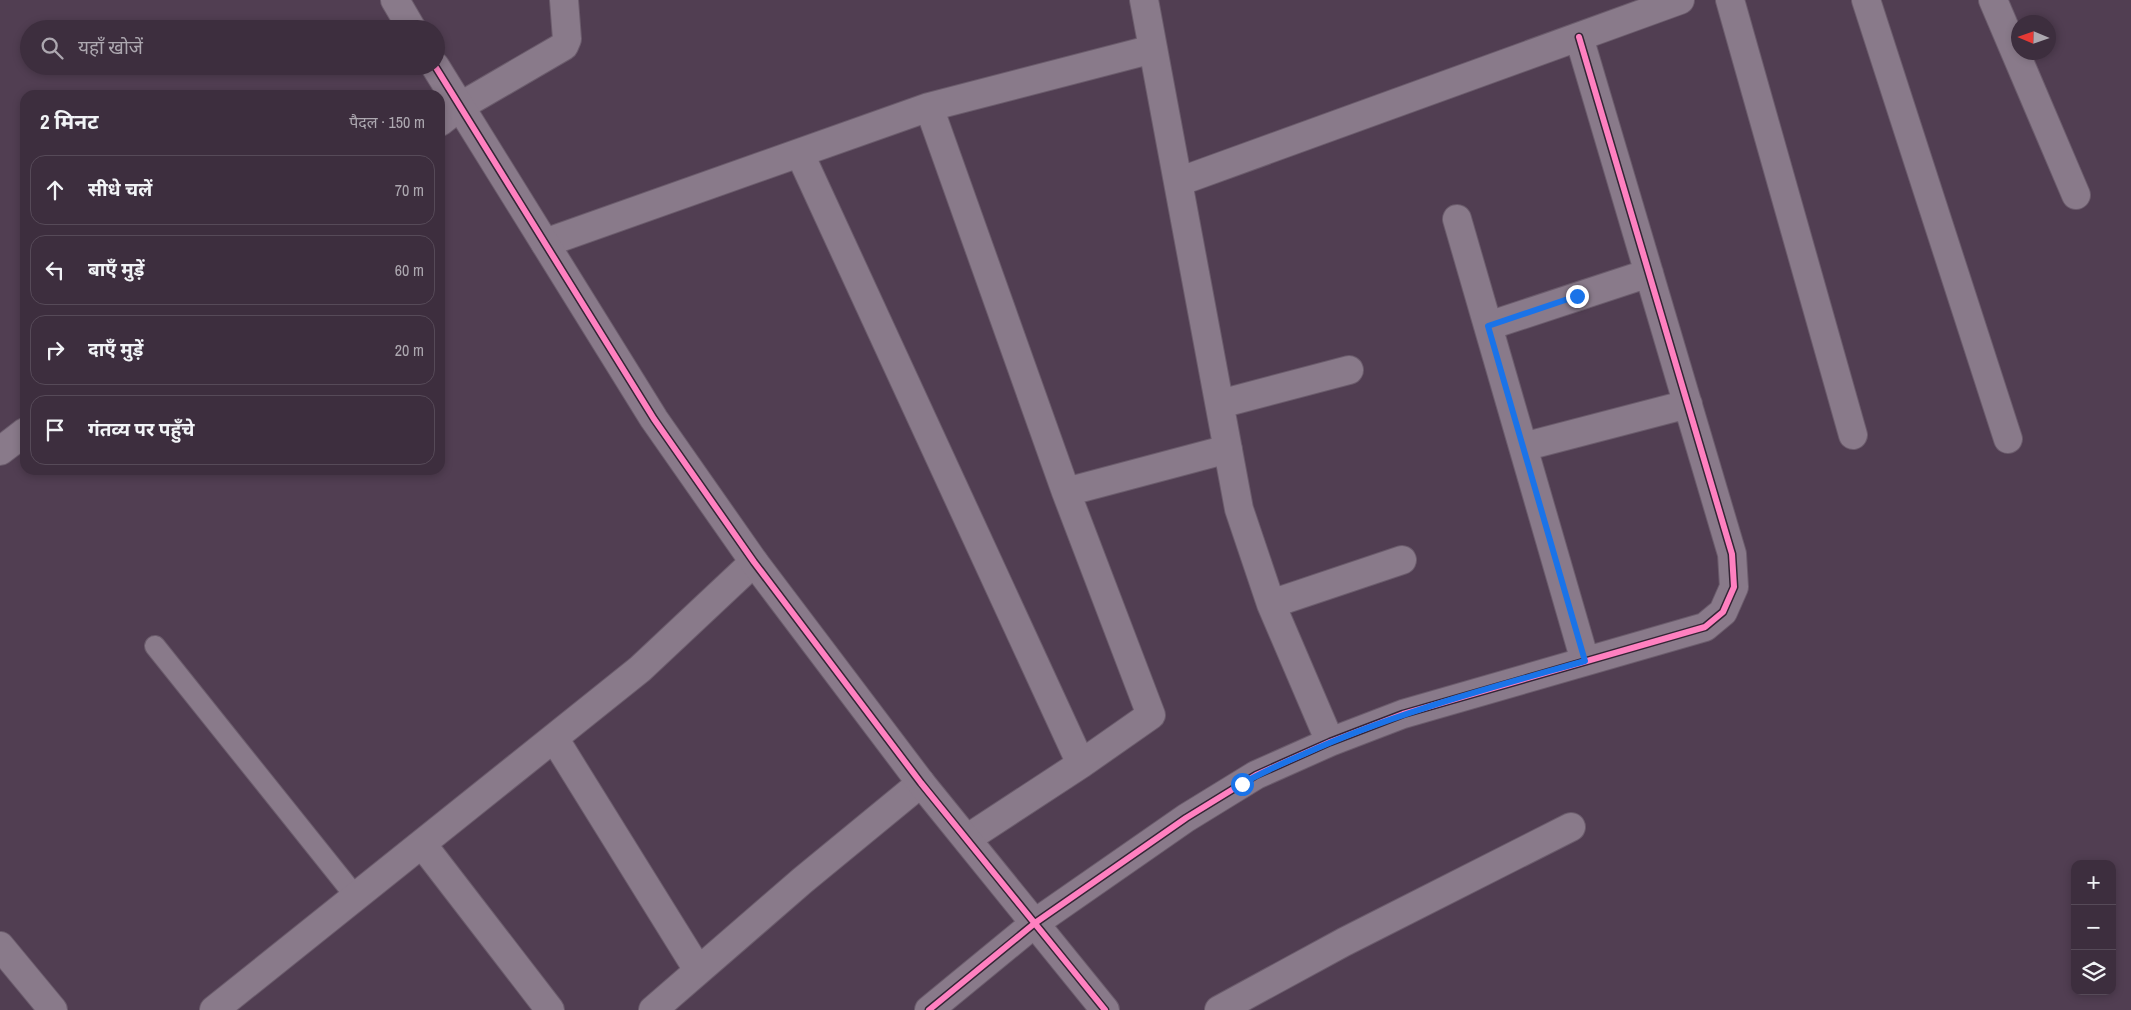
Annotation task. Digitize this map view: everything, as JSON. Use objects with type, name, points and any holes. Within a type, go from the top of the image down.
[{"type":"street","points":[[395,0],[407,20]]},
{"type":"street","points":[[450,114],[564,46],[567,40],[564,0]]},
{"type":"street","points":[[1144,0],[1240,509],[1271,604],[1330,742]]},
{"type":"street","points":[[1178,182],[1680,0]]},
{"type":"street","points":[[1730,0],[1853,435]]},
{"type":"street","points":[[1866,0],[2008,439]]},
{"type":"street","points":[[1993,0],[2076,195]]},
{"type":"street","points":[[929,1010],[1035,923],[1186,818],[1256,775],[1330,742],[1403,714],[1705,627],[1723,612],[1734,587],[1732,554],[1579,37]]},
{"type":"street","points":[[545,243],[929,107],[1153,49]]},
{"type":"street","points":[[438,75],[442,90]]},
{"type":"street","points":[[445,98],[450,114],[545,243],[654,420],[754,562],[922,782],[1105,1010]]},
{"type":"street","points":[[929,107],[1066,492],[1151,715],[1081,764],[968,838]]},
{"type":"street","points":[[800,154],[1081,764]]},
{"type":"street","points":[[1457,219],[1585,661]]},
{"type":"street","points":[[1488,326],[1649,273]]},
{"type":"street","points":[[1220,404],[1349,370]]},
{"type":"street","points":[[1523,447],[1688,404]]},
{"type":"street","points":[[0,451],[20,436]]},
{"type":"street","points":[[1066,492],[1228,449]]},
{"type":"street","points":[[1271,604],[1402,560]]},
{"type":"street","points":[[214,1010],[640,669],[754,562]]},
{"type":"street","points":[[554,738],[698,970]]},
{"type":"street","points":[[653,1010],[922,782]]},
{"type":"street","points":[[1219,1010],[1344,942],[1571,827]]},
{"type":"street","points":[[422,844],[550,1010]]},
{"type":"street","points":[[0,946],[53,1010]]},
{"type":"lane","points":[[155,646],[356,898]]},
{"type":"cycle path","points":[[929,1010],[1035,923],[1186,818],[1256,775],[1330,742],[1403,714],[1705,627],[1723,612],[1734,587],[1732,554],[1579,37]]},
{"type":"cycle path","points":[[441,75],[654,419],[754,562],[921,783],[1105,1010]]},
{"type":"route","points":[[1242,784],[1256,775],[1330,742],[1403,714],[1585,661],[1488,326],[1577,296]]}]
